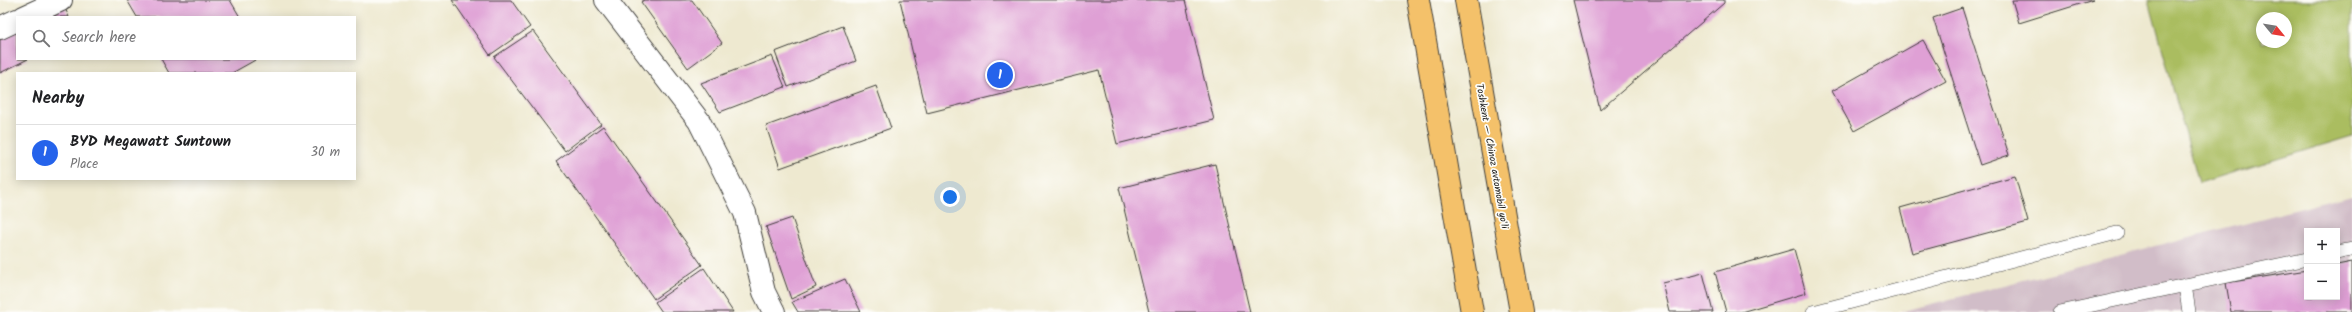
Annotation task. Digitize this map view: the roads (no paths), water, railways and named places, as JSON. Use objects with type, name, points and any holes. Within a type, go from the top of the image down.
[{"type":"highway","points":[[1418,0],[1472,312]]},
{"type":"highway","name":"Toshkent — Chinoz avtomobil yoʻli","points":[[1466,0],[1521,312]]},
{"type":"street","points":[[26,16],[61,0]]},
{"type":"street","points":[[606,0],[699,121],[745,213],[764,292],[774,312]]},
{"type":"street","points":[[0,28],[16,20]]},
{"type":"lane","points":[[1813,312],[2117,233]]},
{"type":"lane","points":[[2340,251],[2352,249]]},
{"type":"lane","points":[[2060,312],[2304,260]]},
{"type":"lane","points":[[2185,285],[2189,312]]},
{"type":"place","name":"BYD Megawatt Suntown","points":[[1000,75]]}]
